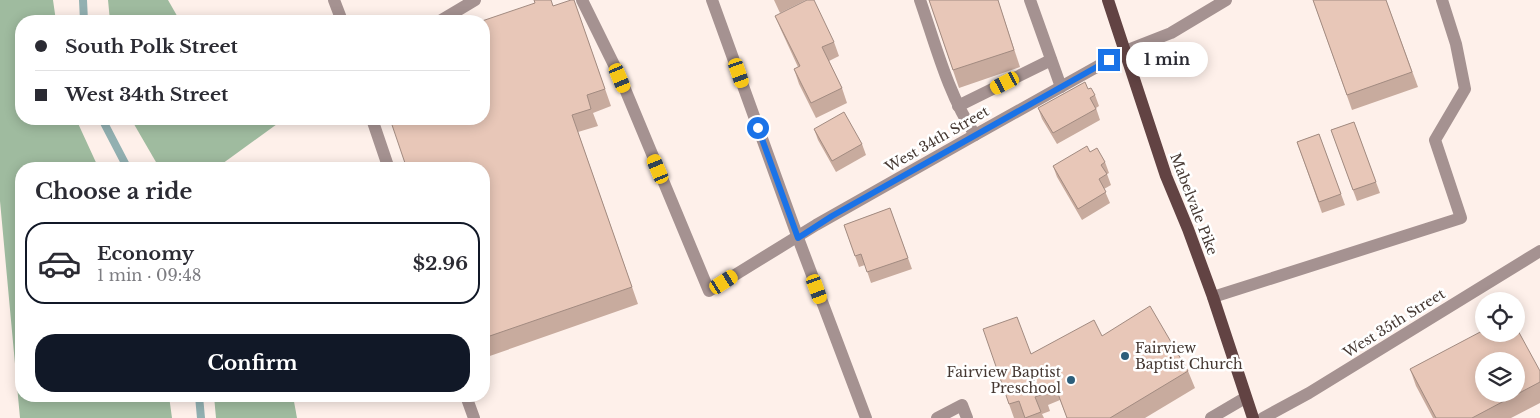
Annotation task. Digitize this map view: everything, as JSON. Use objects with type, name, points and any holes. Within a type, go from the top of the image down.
[{"type":"main road","name":"Mabelvale Pike","points":[[1108,0],[1166,176],[1213,297],[1253,418]]},
{"type":"street","points":[[334,0],[340,15]]},
{"type":"street","points":[[450,15],[475,0]]},
{"type":"street","name":"West 34th Street","points":[[582,0],[620,78],[709,291],[798,238],[816,225],[1125,50],[1171,33],[1226,0]]},
{"type":"street","points":[[712,0],[798,238],[866,418]]},
{"type":"street","points":[[920,0],[951,91],[963,117],[975,135]]},
{"type":"street","points":[[1030,0],[1061,87]]},
{"type":"street","points":[[1213,297],[1461,218],[1435,140],[1465,89],[1456,44],[1442,0]]},
{"type":"street","points":[[958,106],[1051,60]]},
{"type":"street","points":[[374,125],[387,162]]},
{"type":"street","name":"West 35th Street","points":[[1262,418],[1309,393],[1540,251]]},
{"type":"street","points":[[1211,418],[1245,398]]},
{"type":"street","points":[[468,402],[474,418]]},
{"type":"street","points":[[937,418],[962,405],[967,418]]},
{"type":"green space","points":[[0,0],[53,0],[55,15],[15,15],[15,125],[79,125],[96,162],[15,162],[15,364],[0,201]]},
{"type":"green space","points":[[108,0],[168,0],[177,15],[109,15]]},
{"type":"green space","points":[[134,125],[276,125],[225,162],[156,162]]},
{"type":"green space","points":[[19,402],[170,402],[172,418],[20,418]]},
{"type":"green space","points":[[215,402],[294,402],[297,418],[216,418]]},
{"type":"building","points":[[534,0],[551,0],[553,6],[574,0],[605,89],[587,95],[591,109],[572,115],[632,287],[490,336],[490,162],[405,162],[392,125],[490,125],[490,18],[535,3]]},
{"type":"building","points":[[807,0],[814,0],[834,42],[822,47],[842,88],[811,103],[794,69],[800,66],[775,16]]},
{"type":"building","points":[[929,0],[998,0],[1014,50],[953,70]]},
{"type":"building","points":[[1313,0],[1386,0],[1412,72],[1347,95]]},
{"type":"building","points":[[1085,82],[1088,89],[1091,88],[1095,95],[1090,98],[1096,109],[1053,133],[1038,108]]},
{"type":"building","points":[[844,112],[862,144],[832,161],[814,129]]},
{"type":"building","points":[[1354,122],[1376,182],[1353,190],[1331,130]]},
{"type":"building","points":[[1319,134],[1341,194],[1319,202],[1297,142]]},
{"type":"building","points":[[1087,146],[1090,152],[1097,148],[1105,162],[1101,165],[1107,174],[1099,179],[1106,192],[1078,209],[1053,166]]},
{"type":"building","points":[[890,208],[908,258],[867,272],[861,254],[855,256],[844,225]]},
{"type":"building","points":[[1150,306],[1188,371],[1110,418],[1067,418],[1054,383],[1042,388],[1043,394],[1035,397],[1041,412],[1025,418],[1019,401],[1009,404],[983,329],[1017,317],[1031,354],[1094,320],[1102,336]]},
{"type":"building","points":[[1475,335],[1475,342],[1524,342],[1540,371],[1540,382],[1525,390],[1525,352],[1475,352],[1475,402],[1502,402],[1472,418],[1436,418],[1410,369]]},
{"type":"waterway","points":[[83,0],[84,15]]},
{"type":"waterway","points":[[105,125],[124,162]]},
{"type":"waterway","points":[[200,402],[201,418]]},
{"type":"place","name":"Fairview Baptist Church","points":[[1125,356]]},
{"type":"place","name":"Fairview Baptist Preschool","points":[[1071,380]]},
{"type":"route","points":[[758,128],[798,238],[816,225],[1109,60]]}]
